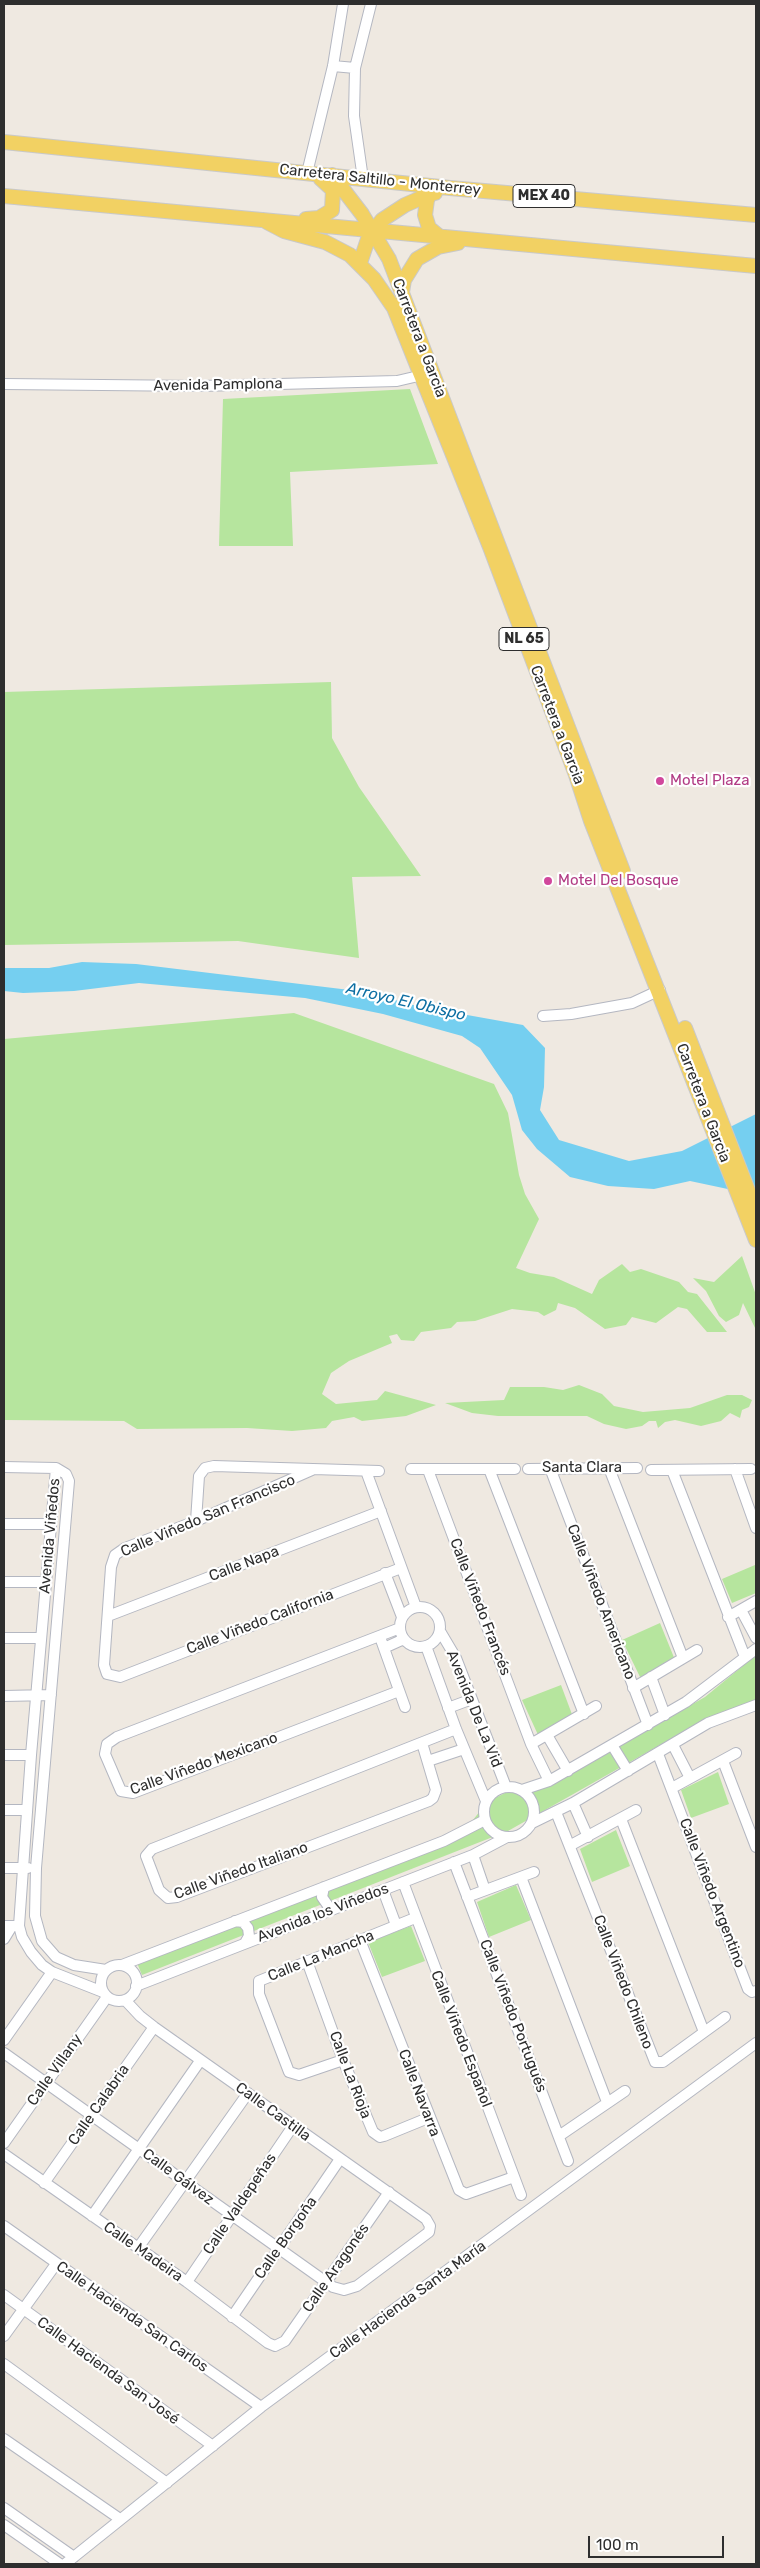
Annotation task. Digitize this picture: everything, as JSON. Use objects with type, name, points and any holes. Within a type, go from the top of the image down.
[{"type":"main road","name":"Carretera Saltillo - Monterrey","points":[[4,142],[450,188],[756,215]]},
{"type":"main road","points":[[286,221],[319,218],[332,210],[332,190],[310,173]]},
{"type":"main road","name":"Carretera a Garcia","points":[[332,175],[373,230],[389,259],[402,292],[427,374],[576,775],[591,821],[716,1123],[756,1211]]},
{"type":"main road","points":[[360,264],[365,244],[373,230],[382,220],[393,212],[430,194],[450,188]]},
{"type":"main road","points":[[430,194],[425,215],[429,228],[440,237]]},
{"type":"main road","points":[[4,196],[756,266]]},
{"type":"main road","name":"Carretera a Garcia","points":[[263,220],[284,231],[325,242],[360,264],[388,298],[427,374],[605,827],[716,1123],[756,1238]]},
{"type":"main road","points":[[402,292],[410,269],[426,252],[438,247],[473,240]]},
{"type":"street","points":[[310,173],[343,4]]},
{"type":"street","points":[[364,179],[354,116],[355,68],[371,4]]},
{"type":"street","points":[[332,66],[355,68]]},
{"type":"street","name":"Avenida Pamplona","points":[[4,384],[200,386],[397,382],[427,374]]},
{"type":"street","points":[[543,1016],[571,1014],[632,1003],[660,990]]},
{"type":"street","points":[[196,1521],[199,1476],[205,1468],[214,1466],[379,1472]]},
{"type":"street","points":[[4,1468],[56,1468]]},
{"type":"street","name":"Avenida Viñedos","points":[[105,1995],[52,1972],[30,1952],[22,1937],[12,1926],[23,1868],[56,1468],[66,1474],[69,1486],[36,1868],[35,1916],[38,1933],[56,1957],[68,1963],[87,1968],[106,1970]]},
{"type":"street","points":[[489,1468],[580,1716]]},
{"type":"street","name":"Santa Clara","points":[[528,1468],[637,1468]]},
{"type":"street","name":"Calle Viñedo Americano","points":[[550,1468],[634,1688],[697,1650]]},
{"type":"street","points":[[609,1468],[683,1658]]},
{"type":"street","points":[[411,1469],[515,1469]]},
{"type":"street","points":[[651,1470],[751,1469]]},
{"type":"street","name":"Calle Viñedo San Francisco","points":[[120,1677],[107,1674],[104,1668],[111,1567],[115,1555],[125,1548],[196,1521],[312,1470]]},
{"type":"street","name":"Calle Viñedo Francés","points":[[428,1470],[531,1744],[549,1782]]},
{"type":"street","points":[[672,1470],[745,1658]]},
{"type":"street","points":[[735,1470],[756,1528]]},
{"type":"street","points":[[366,1471],[416,1607]]},
{"type":"street","name":"Calle Napa","points":[[108,1616],[380,1511]]},
{"type":"street","points":[[4,1524],[51,1524]]},
{"type":"street","name":"Calle Viñedo California","points":[[120,1677],[401,1568]]},
{"type":"street","points":[[385,1573],[402,1617],[400,1628],[404,1639],[414,1646],[426,1646],[435,1641],[440,1631],[436,1615],[427,1608],[416,1607],[402,1617]]},
{"type":"street","points":[[4,1582],[46,1582]]},
{"type":"street","points":[[728,1617],[756,1601]]},
{"type":"street","points":[[741,1610],[756,1638]]},
{"type":"street","name":"Calle Viñedo Mexicano","points":[[398,1691],[134,1793],[121,1791],[106,1758],[107,1744],[117,1737],[400,1628]]},
{"type":"street","name":"Avenida De La Vid","points":[[440,1631],[456,1658],[506,1787]]},
{"type":"street","points":[[380,1637],[405,1707]]},
{"type":"street","points":[[4,1638],[41,1638]]},
{"type":"street","points":[[384,1648],[404,1639]]},
{"type":"street","name":"Avenida De La Vid","points":[[426,1646],[456,1729],[486,1801]]},
{"type":"street","points":[[756,1649],[692,1698],[549,1782],[522,1790],[506,1787],[494,1791],[486,1801],[484,1810],[485,1820],[491,1830],[508,1837],[522,1834],[532,1823],[573,1803],[708,1723],[756,1705]]},
{"type":"street","points":[[651,1677],[665,1715]]},
{"type":"street","points":[[634,1688],[648,1725]]},
{"type":"street","points":[[4,1696],[51,1695]]},
{"type":"street","points":[[448,1708],[472,1699]]},
{"type":"street","points":[[531,1744],[596,1706]]},
{"type":"street","name":"Calle Viñedo Italiano","points":[[422,1743],[436,1790],[433,1798],[429,1801],[177,1897],[168,1898],[159,1890],[146,1856],[152,1849],[456,1729]]},
{"type":"street","points":[[547,1735],[568,1771]]},
{"type":"street","points":[[612,1745],[628,1771]]},
{"type":"street","points":[[673,1745],[690,1778]]},
{"type":"street","points":[[428,1761],[464,1749]]},
{"type":"street","points":[[672,1788],[736,1753]]},
{"type":"street","name":"Calle Viñedo Argentino","points":[[658,1754],[748,1989],[752,1992],[756,1991]]},
{"type":"street","points":[[4,1755],[31,1755]]},
{"type":"street","points":[[723,1761],[756,1847]]},
{"type":"street","points":[[522,1790],[532,1802],[535,1813],[532,1823]]},
{"type":"street","points":[[573,1803],[588,1837]]},
{"type":"street","points":[[4,1810],[27,1810]]},
{"type":"street","points":[[571,1846],[636,1810]]},
{"type":"street","name":"Calle Viñedo Chileno","points":[[556,1812],[571,1846],[654,2062],[663,2062],[724,2017]]},
{"type":"street","points":[[620,1819],[704,2032]]},
{"type":"street","name":"Avenida los Viñedos","points":[[122,1965],[444,1841],[485,1820]]},
{"type":"street","name":"Avenida los Viñedos","points":[[136,1986],[473,1855],[508,1837]]},
{"type":"street","points":[[473,1855],[485,1890]]},
{"type":"street","name":"Calle Viñedo Portugués","points":[[454,1862],[568,2161]]},
{"type":"street","points":[[4,1868],[36,1868]]},
{"type":"street","points":[[467,1897],[534,1872]]},
{"type":"street","points":[[521,1877],[607,2102]]},
{"type":"street","name":"Calle Viñedo Español","points":[[403,1882],[521,2195]]},
{"type":"street","points":[[324,1887],[322,1898],[331,1910]]},
{"type":"street","points":[[383,1890],[396,1925]]},
{"type":"street","name":"Calle La Mancha","points":[[343,2060],[299,2075],[292,2074],[286,2068],[262,2003],[257,1987],[259,1981],[415,1918]]},
{"type":"street","points":[[235,1921],[242,1922],[248,1928],[249,1936],[246,1943]]},
{"type":"street","points":[[4,1938],[12,1926]]},
{"type":"street","name":"Calle Navarra","points":[[360,1940],[454,2182],[462,2193],[470,2193],[514,2177]]},
{"type":"street","name":"Calle La Rioja","points":[[307,1961],[370,2128],[376,2135],[384,2136],[428,2118]]},
{"type":"street","points":[[122,1965],[132,1970],[136,1986],[134,1992],[125,2000],[119,2001],[105,1995],[100,1980],[111,1966],[122,1965]]},
{"type":"street","points":[[4,2040],[52,1972]]},
{"type":"street","name":"Calle Villany","points":[[4,2143],[105,1995]]},
{"type":"street","name":"Calle Castilla","points":[[125,2000],[140,2016],[200,2061],[426,2219],[430,2226],[426,2235],[357,2286]]},
{"type":"street","name":"Calle Calabria","points":[[44,2183],[154,2027]]},
{"type":"street","name":"Calle Hacienda Santa María","points":[[65,2564],[261,2407],[756,2043]]},
{"type":"street","name":"Calle Gálvez","points":[[4,2053],[91,2117],[140,2149],[231,2216],[326,2282],[344,2290],[357,2286]]},
{"type":"street","points":[[92,2216],[200,2061]]},
{"type":"street","points":[[558,2136],[625,2091]]},
{"type":"street","points":[[138,2248],[248,2093]]},
{"type":"street","name":"Calle Valdepeñas","points":[[187,2282],[293,2126]]},
{"type":"street","name":"Calle Madeira","points":[[4,2154],[187,2282],[271,2345],[282,2344]]},
{"type":"street","name":"Calle Borgoña","points":[[232,2317],[340,2159]]},
{"type":"street","name":"Calle Aragonés","points":[[282,2344],[389,2192]]},
{"type":"street","name":"Calle Hacienda San Carlos","points":[[4,2226],[261,2407]]},
{"type":"street","points":[[4,2336],[56,2264]]},
{"type":"street","name":"Calle Hacienda San José","points":[[4,2295],[213,2446]]},
{"type":"street","points":[[4,2364],[167,2483]]},
{"type":"street","points":[[4,2439],[120,2520]]},
{"type":"street","points":[[4,2508],[74,2557]]},
{"type":"street","points":[[4,2525],[60,2564]]},
{"type":"green space","points":[[410,389],[438,464],[290,472],[293,546],[219,546],[223,399]]},
{"type":"green space","points":[[331,682],[332,738],[359,787],[421,876],[352,877],[359,958],[238,941],[4,945],[4,692]]},
{"type":"green space","points":[[294,1013],[494,1084],[508,1113],[519,1175],[525,1194],[539,1219],[516,1268],[530,1273],[554,1277],[592,1294],[599,1280],[622,1264],[630,1272],[641,1269],[679,1282],[688,1292],[697,1294],[727,1332],[707,1332],[687,1309],[678,1307],[656,1323],[632,1317],[626,1325],[605,1329],[575,1308],[558,1303],[556,1310],[544,1316],[538,1312],[512,1309],[475,1321],[457,1322],[451,1328],[421,1332],[414,1341],[401,1340],[397,1334],[389,1336],[392,1343],[349,1361],[331,1373],[322,1394],[336,1404],[377,1400],[385,1391],[436,1405],[406,1416],[362,1421],[354,1417],[332,1421],[326,1428],[292,1431],[247,1428],[137,1429],[124,1421],[4,1420],[4,1039]]},
{"type":"green space","points":[[742,1256],[756,1295],[756,1330],[743,1303],[739,1315],[726,1322],[719,1316],[706,1291],[693,1278],[714,1282]]},
{"type":"green space","points":[[579,1385],[602,1394],[614,1406],[643,1412],[690,1408],[727,1395],[742,1395],[752,1400],[749,1407],[742,1410],[740,1418],[730,1413],[721,1421],[701,1426],[675,1420],[665,1422],[658,1428],[656,1421],[649,1421],[642,1426],[626,1429],[604,1424],[587,1416],[498,1416],[472,1413],[445,1403],[504,1400],[510,1387],[544,1387],[563,1390]]},
{"type":"green space","points":[[755,1565],[756,1593],[732,1603],[722,1579]]},
{"type":"green space","points":[[660,1623],[675,1660],[641,1679],[622,1640]]},
{"type":"green space","points":[[756,1655],[756,1701],[706,1719],[508,1831],[142,1975],[137,1963],[459,1838],[487,1802],[513,1789],[543,1789],[705,1697]]},
{"type":"green space","points":[[561,1685],[573,1717],[539,1737],[522,1700]]},
{"type":"green space","points":[[718,1772],[729,1804],[691,1818],[681,1790]]},
{"type":"green space","points":[[616,1830],[630,1866],[592,1882],[580,1849]]},
{"type":"green space","points":[[516,1885],[531,1920],[489,1937],[477,1902]]},
{"type":"green space","points":[[411,1926],[425,1961],[382,1977],[368,1942]]},
{"type":"water","points":[[82,962],[136,964],[366,992],[417,1006],[523,1025],[545,1048],[544,1087],[540,1110],[559,1140],[629,1161],[682,1151],[756,1114],[756,1195],[690,1181],[654,1189],[608,1186],[570,1177],[537,1149],[522,1130],[512,1095],[480,1048],[462,1036],[383,1014],[305,998],[139,983],[74,991],[23,993],[4,991],[4,968],[49,968]]},
{"type":"place","name":"Motel Plaza","points":[[660,781]]},
{"type":"place","name":"Motel Del Bosque","points":[[548,881]]},
{"type":"water label","name":"Arroyo El Obispo","points":[[406,1002]]}]
